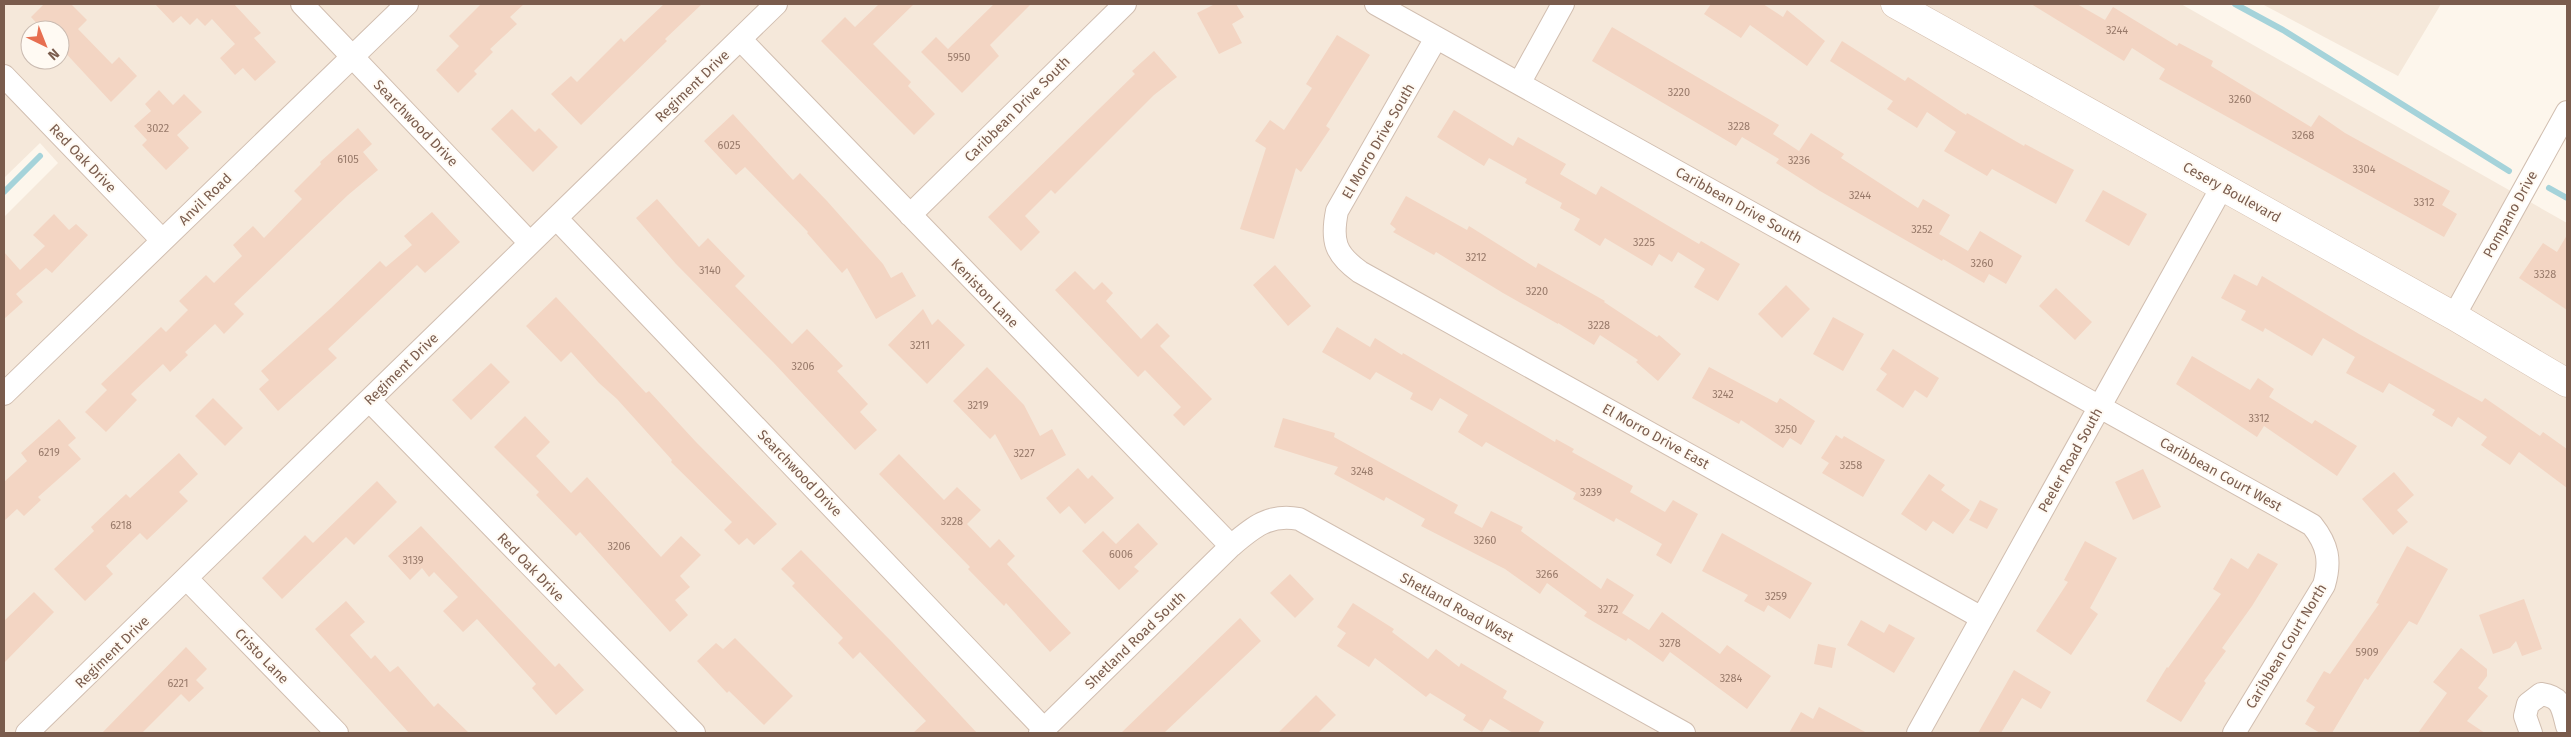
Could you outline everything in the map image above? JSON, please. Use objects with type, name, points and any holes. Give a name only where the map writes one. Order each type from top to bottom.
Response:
[{"type":"main road","name":"Cesery Boulevard","points":[[1895,4],[2454,316],[2567,383]]},
{"type":"street","name":"Searchwood Drive","points":[[302,4],[530,243]]},
{"type":"street","name":"Anvil Road","points":[[4,394],[407,4]]},
{"type":"street","name":"Regiment Drive","points":[[27,733],[776,4]]},
{"type":"street","name":"Caribbean Drive South","points":[[910,215],[1125,4]]},
{"type":"street","name":"Caribbean Drive South","points":[[1376,4],[1520,82],[2100,407]]},
{"type":"street","points":[[1520,82],[1564,4]]},
{"type":"street","name":"El Morro Drive South","points":[[1336,247],[1333,230],[1337,211],[1436,38]]},
{"type":"street","name":"Keniston Lane","points":[[740,39],[1230,546]]},
{"type":"street","name":"Red Oak Drive","points":[[4,76],[162,240]]},
{"type":"street","name":"Pompano Drive","points":[[2454,316],[2567,112]]},
{"type":"street","name":"Peeler Road South","points":[[1918,733],[2222,187]]},
{"type":"street","name":"Searchwood Drive","points":[[556,218],[1042,731]]},
{"type":"street","name":"El Morro Drive East","points":[[1336,247],[1345,261],[1360,272],[1982,618]]},
{"type":"street","name":"Red Oak Drive","points":[[369,400],[694,733]]},
{"type":"street","name":"Caribbean Court West","points":[[2100,407],[2312,525],[2324,540],[2328,555]]},
{"type":"street","name":"Shetland Road West","points":[[1230,546],[1257,524],[1275,517],[1299,519],[1684,733]]},
{"type":"street","name":"Shetland Road South","points":[[1042,731],[1230,546]]},
{"type":"street","name":"Caribbean Court North","points":[[2234,733],[2324,585],[2328,569],[2328,555]]},
{"type":"street","name":"Cristo Lane","points":[[187,579],[336,733]]},
{"type":"street","points":[[2531,733],[2525,716],[2528,704],[2541,694],[2553,695],[2562,705],[2567,726]]},
{"type":"shaded area","points":[[4,4],[2181,4],[2567,223],[2567,733],[4,733],[4,217],[58,163],[40,143],[4,178]]},
{"type":"shaded area","points":[[2262,4],[2441,4],[2398,76]]},
{"type":"building","points":[[44,4],[71,4],[87,20],[78,29],[112,64],[119,57],[137,76],[111,102],[70,58],[70,20],[34,20],[31,17]]},
{"type":"building","points":[[155,4],[234,4],[261,33],[254,38],[276,62],[255,81],[243,68],[235,75],[220,58],[235,44],[212,19],[205,26],[197,18],[190,25],[181,16],[173,23]]},
{"type":"building","points":[[481,4],[524,4],[510,17],[517,24],[490,49],[493,52],[474,71],[477,74],[458,93],[436,70],[459,46],[449,36]]},
{"type":"building","points":[[664,4],[702,4],[581,125],[551,94],[571,76],[577,82],[621,38],[624,42]]},
{"type":"building","points":[[879,4],[914,4],[873,44],[911,82],[908,86],[935,114],[914,135],[821,41],[845,17],[855,27]]},
{"type":"building","points":[[994,4],[1031,4],[990,45],[999,56],[962,93],[921,52],[936,37],[948,49]]},
{"type":"building","points":[[1215,4],[1236,4],[1244,17],[1232,24],[1242,43],[1219,54],[1197,13]]},
{"type":"building","points":[[1711,4],[1763,4],[1783,17],[1787,10],[1825,41],[1807,66],[1750,25],[1741,38],[1704,14]]},
{"type":"building","points":[[2031,4],[2077,4],[2105,20],[2113,7],[2177,46],[2179,43],[2213,61],[2211,66],[2311,127],[2319,115],[2345,133],[2450,191],[2442,205],[2457,214],[2444,237],[2159,79],[2165,69],[2132,48],[2124,61]]},
{"type":"building","points":[[1612,27],[1779,125],[1773,134],[1799,151],[1811,133],[1844,154],[1841,158],[1918,208],[1923,199],[1950,215],[1939,234],[1968,251],[1980,231],[2022,256],[2006,284],[1989,274],[1984,283],[1943,259],[1942,261],[1820,191],[1776,163],[1779,159],[1742,137],[1736,146],[1592,61]]},
{"type":"building","points":[[1337,35],[1370,55],[1326,126],[1330,129],[1301,172],[1296,168],[1274,239],[1240,229],[1266,148],[1255,141],[1270,120],[1284,130],[1312,88],[1306,84]]},
{"type":"building","points":[[1842,41],[1905,81],[1908,77],[1966,115],[1967,113],[2024,146],[2025,144],[2074,170],[2056,204],[1992,169],[1987,176],[1944,151],[1956,132],[1927,112],[1917,128],[1887,109],[1893,101],[1830,61]]},
{"type":"building","points":[[1154,51],[1177,77],[1154,95],[1055,194],[1051,190],[1025,216],[1040,232],[1021,251],[988,217],[1135,74],[1132,71]]},
{"type":"building","points":[[159,90],[173,105],[184,94],[202,112],[177,135],[189,148],[166,170],[142,145],[147,140],[134,126],[151,111],[145,104]]},
{"type":"building","points":[[512,109],[535,132],[539,128],[558,147],[533,172],[491,129]]},
{"type":"building","points":[[1454,110],[1513,146],[1518,137],[1566,164],[1560,174],[1596,195],[1601,186],[1699,244],[1701,241],[1740,264],[1718,301],[1694,287],[1705,269],[1678,252],[1672,262],[1659,254],[1652,266],[1605,238],[1600,246],[1574,230],[1580,219],[1560,208],[1562,203],[1525,183],[1527,179],[1489,158],[1484,166],[1437,137]]},
{"type":"building","points":[[733,114],[793,180],[800,173],[827,201],[883,264],[891,278],[902,272],[916,296],[876,319],[847,268],[842,273],[808,232],[745,167],[736,175],[704,141]]},
{"type":"building","points":[[358,128],[372,144],[363,152],[378,170],[348,195],[234,304],[244,314],[224,334],[215,324],[185,352],[188,355],[170,372],[163,364],[131,394],[137,400],[106,432],[85,412],[107,390],[101,384],[161,327],[166,332],[188,310],[179,301],[206,275],[214,283],[242,256],[233,245],[253,226],[264,238],[302,199],[294,191],[321,164],[320,162]]},
{"type":"building","points":[[2103,190],[2147,214],[2129,246],[2085,221]]},
{"type":"building","points":[[1406,196],[1467,230],[1469,226],[1536,268],[1538,263],[1605,301],[1657,337],[1659,335],[1681,354],[1658,381],[1636,362],[1638,360],[1600,335],[1594,345],[1436,252],[1434,255],[1393,232],[1396,229],[1390,224]]},
{"type":"building","points":[[657,199],[699,247],[708,238],[745,276],[735,286],[792,344],[807,329],[843,366],[837,371],[868,404],[860,412],[877,430],[855,450],[773,362],[676,264],[636,218]]},
{"type":"building","points":[[432,212],[460,242],[425,273],[417,265],[328,349],[337,358],[278,411],[259,389],[269,380],[261,371],[380,261],[386,267],[412,245],[404,236]]},
{"type":"building","points":[[54,214],[69,230],[76,224],[88,235],[52,273],[46,268],[16,294],[23,302],[4,319],[4,252],[20,270],[45,246],[33,235]]},
{"type":"building","points":[[2567,235],[2567,310],[2519,278],[2543,243],[2557,252]]},
{"type":"building","points":[[1275,265],[1311,306],[1288,326],[1253,285]]},
{"type":"building","points":[[1075,271],[1094,290],[1102,282],[1113,293],[1106,301],[1141,339],[1157,323],[1170,336],[1160,346],[1212,399],[1184,426],[1173,415],[1181,407],[1145,370],[1138,377],[1055,290]]},
{"type":"building","points":[[2234,274],[2257,286],[2262,276],[2359,334],[2482,402],[2485,398],[2540,436],[2543,432],[2567,449],[2567,488],[2519,452],[2510,465],[2481,445],[2487,437],[2458,417],[2452,427],[2432,415],[2435,410],[2389,383],[2383,393],[2346,373],[2355,357],[2323,338],[2312,356],[2265,328],[2263,332],[2241,320],[2246,311],[2221,298]]},
{"type":"building","points":[[1786,285],[1810,309],[1782,338],[1758,314]]},
{"type":"building","points":[[2056,288],[2092,322],[2075,340],[2039,306]]},
{"type":"building","points":[[556,297],[646,393],[649,391],[695,441],[777,524],[754,545],[747,538],[739,545],[724,530],[732,522],[671,462],[672,460],[617,399],[599,383],[571,352],[561,362],[526,326]]},
{"type":"building","points":[[923,309],[932,325],[938,319],[965,345],[927,384],[888,345]]},
{"type":"building","points":[[1833,317],[1864,334],[1843,371],[1813,354]]},
{"type":"building","points":[[1337,327],[1370,347],[1375,338],[1555,442],[1556,439],[1574,449],[1572,452],[1633,486],[1630,492],[1665,512],[1673,500],[1698,514],[1671,564],[1656,555],[1662,544],[1616,518],[1614,522],[1573,499],[1576,493],[1486,442],[1482,447],[1458,432],[1468,415],[1440,398],[1432,411],[1410,399],[1413,393],[1376,372],[1370,380],[1322,352]]},
{"type":"building","points":[[1893,349],[1939,378],[1927,398],[1915,390],[1903,408],[1876,390],[1887,374],[1880,369]]},
{"type":"building","points":[[2192,356],[2250,390],[2258,378],[2274,389],[2269,397],[2312,424],[2315,420],[2357,446],[2337,476],[2264,426],[2257,437],[2176,384]]},
{"type":"building","points":[[491,363],[510,382],[471,420],[452,400]]},
{"type":"building","points":[[987,367],[1024,405],[1040,436],[1052,429],[1066,455],[1021,480],[995,434],[990,439],[953,401]]},
{"type":"building","points":[[1709,367],[1777,403],[1780,398],[1815,421],[1801,445],[1790,438],[1783,448],[1741,420],[1739,424],[1692,398]]},
{"type":"building","points":[[213,398],[243,428],[225,446],[195,416]]},
{"type":"building","points":[[525,416],[550,442],[536,456],[571,493],[587,477],[661,557],[681,536],[701,555],[680,576],[690,587],[675,600],[688,615],[670,632],[580,532],[576,536],[536,495],[539,492],[494,447]]},
{"type":"building","points":[[1283,418],[1335,433],[1334,437],[1458,505],[1454,513],[1482,528],[1491,511],[1523,527],[1521,531],[1601,589],[1607,578],[1634,595],[1622,613],[1649,630],[1662,612],[1720,654],[1727,645],[1771,676],[1747,709],[1670,652],[1663,662],[1628,638],[1626,641],[1584,616],[1587,612],[1547,583],[1540,594],[1505,569],[1421,526],[1425,519],[1386,497],[1384,501],[1334,474],[1338,467],[1274,447]]},
{"type":"building","points":[[59,419],[76,438],[68,445],[81,459],[38,497],[41,500],[24,516],[17,509],[4,521],[4,482],[27,461],[21,453]]},
{"type":"building","points":[[1836,435],[1842,439],[1844,436],[1885,460],[1863,497],[1822,473],[1829,463],[1821,458]]},
{"type":"building","points":[[179,453],[198,474],[179,492],[188,501],[147,540],[140,533],[106,566],[113,574],[85,601],[54,569],[94,531],[91,527],[126,494],[130,498]]},
{"type":"building","points":[[899,454],[944,500],[957,487],[981,510],[967,524],[990,548],[999,539],[1015,556],[1007,564],[1071,633],[1050,652],[1006,603],[1004,606],[968,569],[970,567],[879,474]]},
{"type":"building","points":[[1078,468],[1088,479],[1092,475],[1114,498],[1085,524],[1069,506],[1060,514],[1046,498]]},
{"type":"building","points":[[2143,469],[2161,507],[2133,520],[2115,482]]},
{"type":"building","points":[[2394,472],[2414,495],[2397,510],[2408,522],[2393,535],[2362,499]]},
{"type":"building","points":[[1929,474],[1945,485],[1941,490],[1970,510],[1953,534],[1933,521],[1926,531],[1901,514]]},
{"type":"building","points":[[377,481],[397,502],[354,545],[346,537],[282,599],[262,578],[305,535],[313,543]]},
{"type":"building","points":[[1980,500],[1998,509],[1987,529],[1969,520]]},
{"type":"building","points":[[1138,523],[1158,544],[1134,567],[1139,571],[1119,590],[1082,551],[1103,531],[1116,544]]},
{"type":"building","points":[[421,526],[555,667],[559,663],[584,690],[556,715],[532,688],[536,684],[477,619],[463,632],[443,611],[458,597],[434,572],[429,577],[422,568],[410,580],[388,556]]},
{"type":"building","points":[[1722,533],[1812,583],[1790,619],[1768,605],[1764,612],[1744,601],[1748,595],[1702,571]]},
{"type":"building","points":[[2085,541],[2117,558],[2090,608],[2098,614],[2071,655],[2036,631],[2068,582],[2064,580]]},
{"type":"building","points":[[2407,546],[2448,569],[2417,625],[2409,621],[2368,680],[2365,678],[2332,733],[2320,733],[2305,724],[2315,707],[2306,701],[2324,671],[2330,674],[2379,604],[2376,603]]},
{"type":"building","points":[[801,550],[892,642],[977,733],[913,733],[926,721],[860,652],[853,659],[838,643],[843,638],[792,586],[795,583],[781,569]]},
{"type":"building","points":[[2258,553],[2278,564],[2252,606],[2222,648],[2226,651],[2204,681],[2206,683],[2181,722],[2146,701],[2167,667],[2221,594],[2213,589],[2231,558],[2248,569]]},
{"type":"building","points":[[1290,574],[1314,599],[1295,618],[1270,593]]},
{"type":"building","points":[[34,592],[54,612],[4,663],[4,621]]},
{"type":"building","points":[[2524,599],[2542,649],[2522,656],[2516,641],[2510,648],[2493,654],[2479,615]]},
{"type":"building","points":[[346,601],[365,622],[350,635],[371,659],[375,655],[390,672],[398,666],[434,707],[438,703],[469,733],[409,733],[315,629]]},
{"type":"building","points":[[1353,603],[1394,629],[1392,632],[1428,659],[1436,649],[1459,667],[1461,663],[1507,691],[1503,698],[1544,722],[1538,733],[1513,733],[1490,719],[1482,732],[1463,720],[1466,715],[1430,693],[1426,697],[1375,658],[1369,667],[1337,646],[1346,633],[1337,627]]},
{"type":"building","points":[[1240,618],[1261,641],[1164,733],[1121,733]]},
{"type":"building","points":[[1861,620],[1884,633],[1889,624],[1915,638],[1894,673],[1847,645]]},
{"type":"building","points":[[735,638],[793,696],[764,725],[729,691],[727,693],[697,661],[716,643],[723,649]]},
{"type":"building","points":[[1818,644],[1836,648],[1832,668],[1814,664]]},
{"type":"building","points":[[186,647],[207,669],[196,680],[204,688],[189,702],[181,694],[142,733],[102,733]]},
{"type":"building","points":[[2461,648],[2487,669],[2487,676],[2478,688],[2488,696],[2467,721],[2485,733],[2418,733],[2447,693],[2433,682]]},
{"type":"building","points":[[2014,670],[2051,692],[2041,709],[2022,698],[2001,733],[1978,733]]},
{"type":"building","points":[[1316,695],[1336,715],[1318,733],[1278,733]]},
{"type":"building","points":[[1819,707],[1867,733],[1789,733],[1801,712],[1813,719]]},
{"type":"waterway","points":[[2235,4],[2283,30],[2509,171]]},
{"type":"waterway","points":[[4,192],[40,156]]},
{"type":"waterway","points":[[2549,188],[2567,198]]}]
